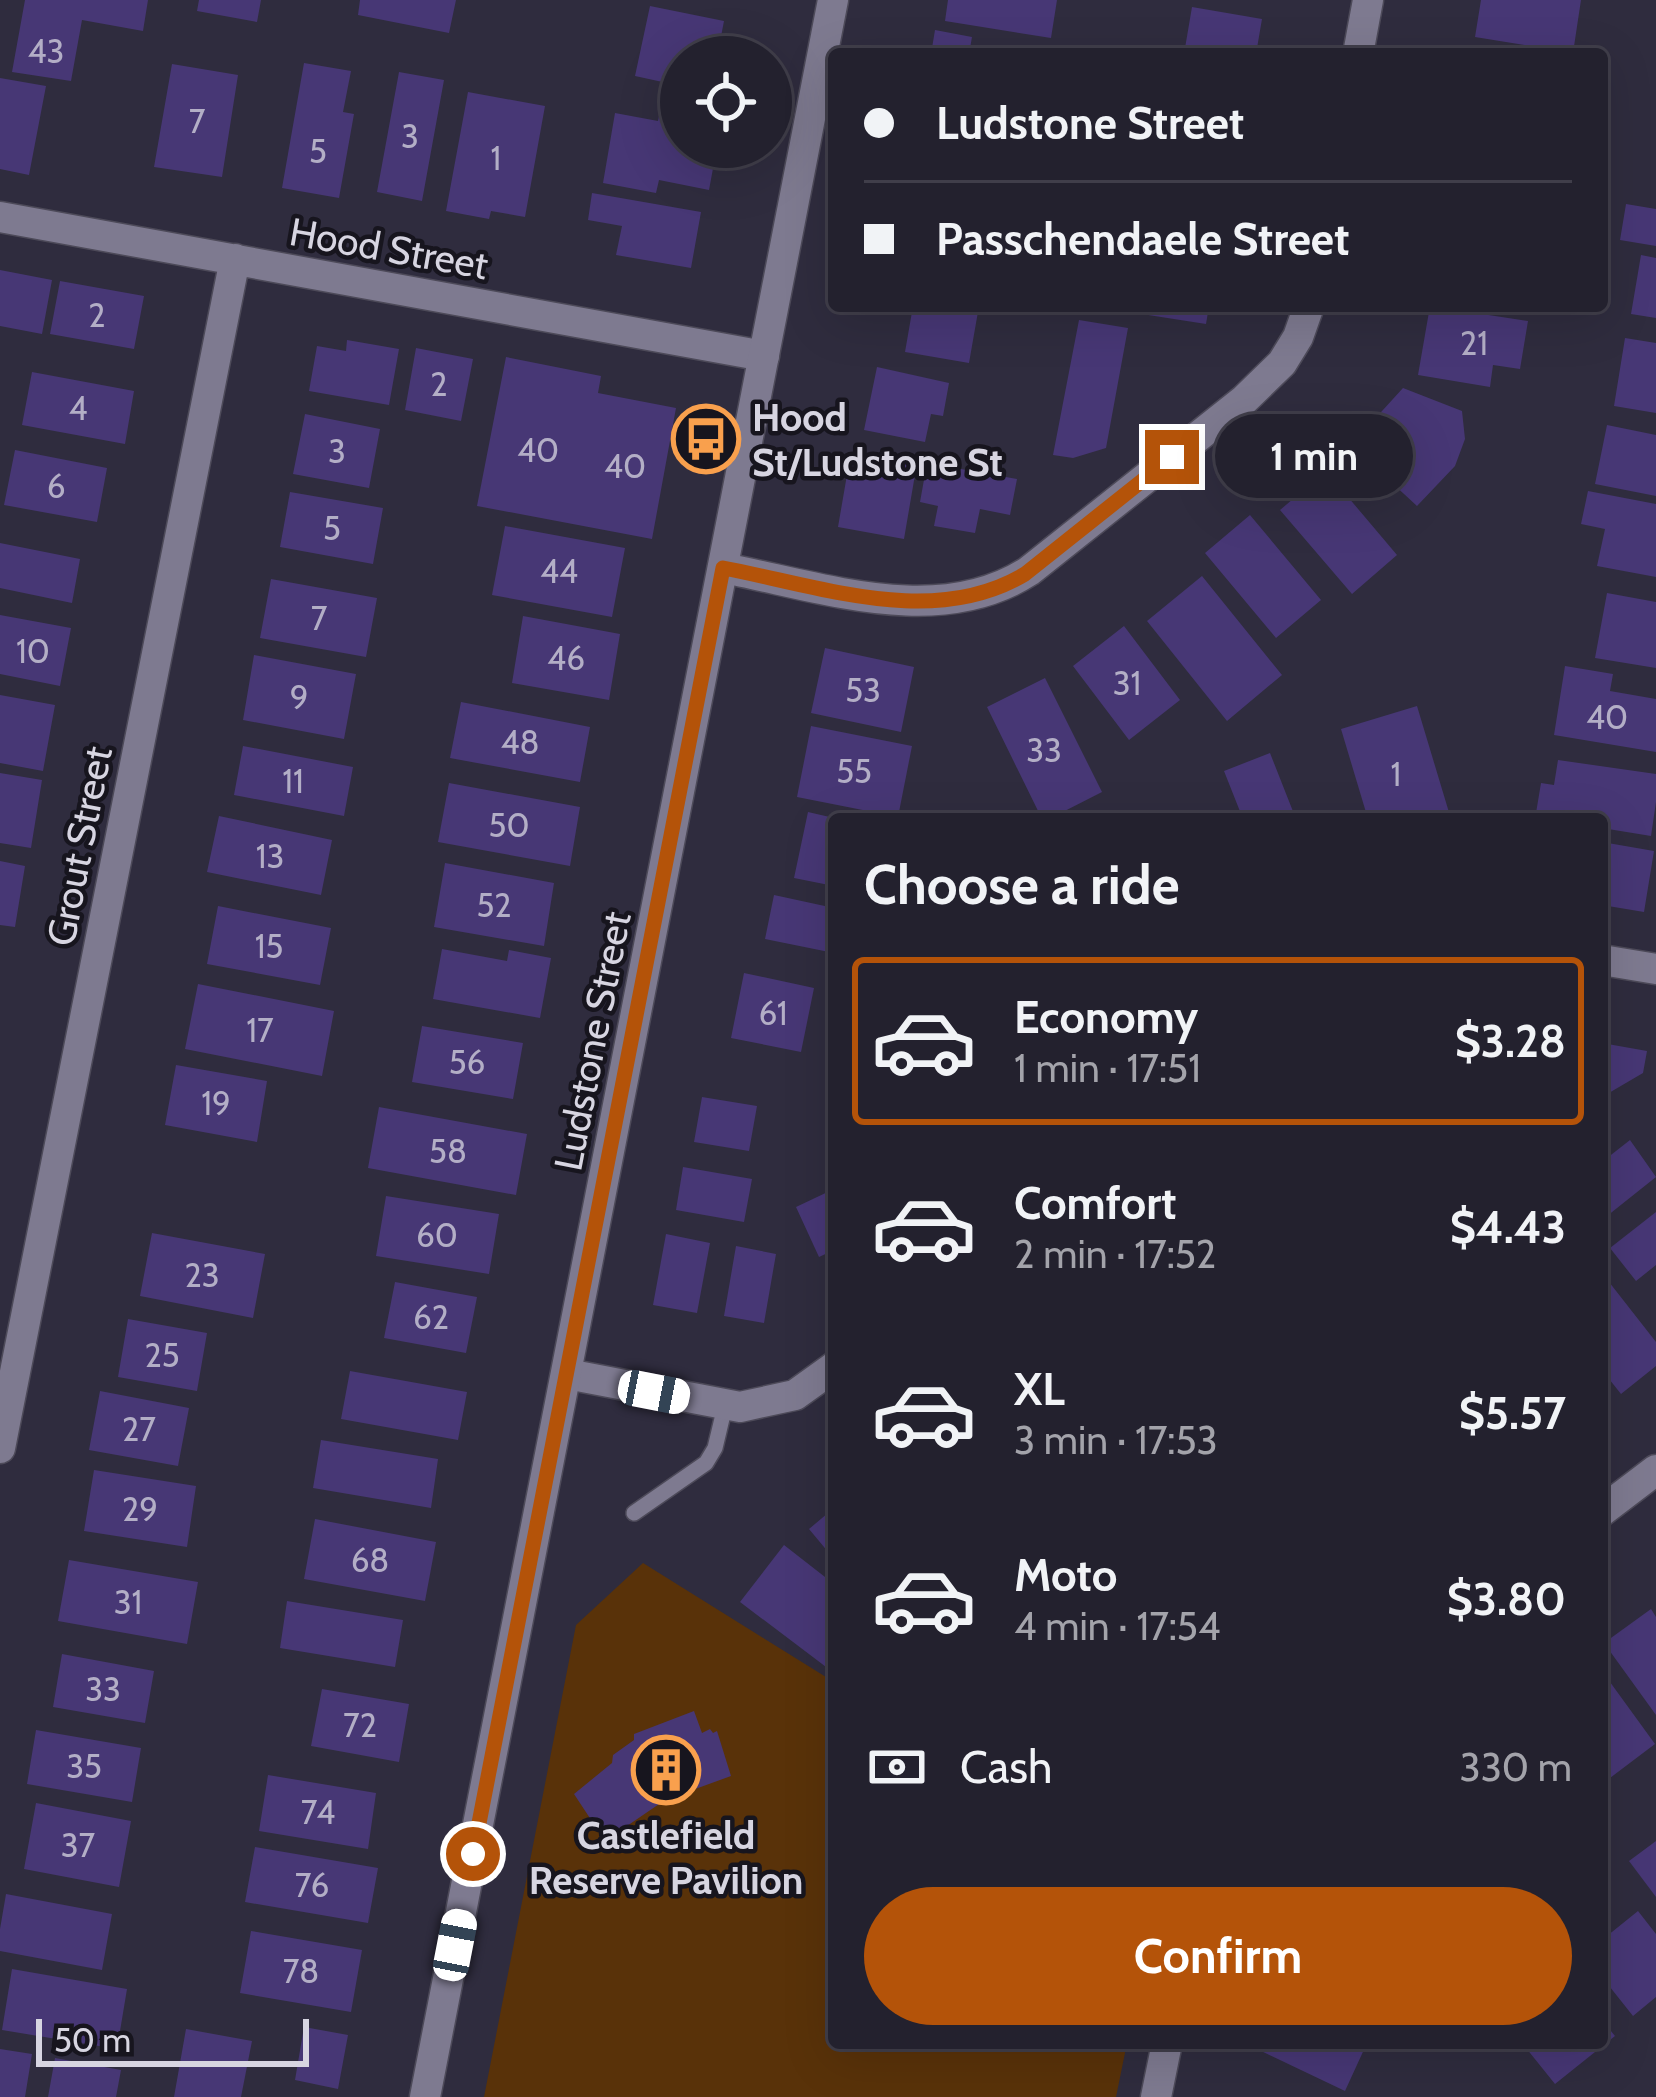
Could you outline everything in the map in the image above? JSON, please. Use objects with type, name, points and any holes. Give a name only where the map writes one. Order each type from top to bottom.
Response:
[{"type":"street","name":"Ludstone Street","points":[[425,2097],[833,0]]},
{"type":"street","points":[[1359,48],[1368,0]]},
{"type":"street","name":"Hood Street","points":[[0,217],[764,356]]},
{"type":"street","name":"Grout Street","points":[[0,1448],[235,259]]},
{"type":"street","points":[[723,568],[909,602],[1001,587],[1028,571],[1244,400],[1282,363],[1308,312]]},
{"type":"street","points":[[1608,961],[1656,969]]},
{"type":"street","points":[[567,1374],[725,1406],[748,1406],[795,1395],[828,1371]]},
{"type":"street","points":[[1608,1506],[1656,1470]]},
{"type":"street","points":[[1156,2097],[1166,2049]]},
{"type":"lane","points":[[634,1513],[706,1463],[716,1448],[725,1406]]},
{"type":"shaded area","points":[[643,1563],[828,1678],[828,2049],[1126,2049],[1116,2097],[484,2097],[576,1625]]},
{"type":"building","points":[[25,0],[148,0],[143,31],[82,20],[71,81],[12,72]]},
{"type":"building","points":[[199,0],[261,0],[257,22],[197,11]]},
{"type":"building","points":[[360,0],[456,0],[449,33],[358,15]]},
{"type":"building","points":[[948,0],[1057,0],[1051,38],[945,21]]},
{"type":"building","points":[[1481,0],[1581,0],[1574,48],[1475,37]]},
{"type":"building","points":[[650,6],[724,21],[721,36],[660,36],[660,81],[635,76]]},
{"type":"building","points":[[1192,7],[1262,19],[1257,48],[1185,48]]},
{"type":"building","points":[[935,30],[972,37],[970,48],[932,48]]},
{"type":"building","points":[[304,63],[351,71],[343,112],[354,114],[339,198],[282,188]]},
{"type":"building","points":[[172,64],[238,75],[222,177],[154,167]]},
{"type":"building","points":[[399,72],[444,80],[422,201],[377,192]]},
{"type":"building","points":[[0,78],[46,86],[29,175],[0,169]]},
{"type":"building","points":[[468,92],[545,106],[525,217],[491,211],[489,219],[446,211]]},
{"type":"building","points":[[660,111],[660,168],[713,168],[709,190],[659,180],[656,193],[603,183],[615,113],[658,121]]},
{"type":"building","points":[[592,193],[701,212],[691,268],[616,255],[622,226],[588,220]]},
{"type":"building","points":[[1626,204],[1656,209],[1656,246],[1620,240]]},
{"type":"building","points":[[1641,255],[1656,258],[1656,318],[1631,314]]},
{"type":"building","points":[[0,270],[52,280],[42,334],[0,326]]},
{"type":"building","points":[[60,281],[144,296],[134,349],[50,334]]},
{"type":"building","points":[[912,312],[978,312],[969,363],[905,352]]},
{"type":"building","points":[[1129,312],[1208,312],[1206,324]]},
{"type":"building","points":[[1429,312],[1469,312],[1528,321],[1520,369],[1493,365],[1490,387],[1418,375]]},
{"type":"building","points":[[1079,320],[1128,328],[1106,448],[1073,458],[1053,455]]},
{"type":"building","points":[[1625,338],[1656,343],[1656,413],[1614,406]]},
{"type":"building","points":[[347,340],[399,349],[389,405],[309,391],[317,346],[346,351]]},
{"type":"building","points":[[416,348],[473,359],[461,421],[405,410]]},
{"type":"building","points":[[506,357],[601,376],[598,393],[676,408],[652,539],[477,506]]},
{"type":"building","points":[[877,367],[949,383],[943,416],[931,414],[925,442],[864,430]]},
{"type":"building","points":[[32,372],[134,391],[125,444],[22,425]]},
{"type":"building","points":[[1403,388],[1462,411],[1465,439],[1455,466],[1417,506],[1351,445]]},
{"type":"building","points":[[305,414],[380,429],[369,488],[293,474]]},
{"type":"building","points":[[1607,425],[1656,435],[1656,496],[1595,484]]},
{"type":"building","points":[[15,450],[107,468],[97,522],[4,505]]},
{"type":"building","points":[[884,457],[917,463],[904,539],[838,527],[848,469],[881,475]]},
{"type":"building","points":[[927,463],[1017,479],[1010,515],[980,509],[975,533],[934,526],[938,506],[920,502]]},
{"type":"building","points":[[1326,471],[1397,555],[1352,594],[1280,510]]},
{"type":"building","points":[[1588,491],[1656,504],[1656,577],[1597,566],[1605,529],[1581,524]]},
{"type":"building","points":[[290,492],[383,508],[373,564],[280,547]]},
{"type":"building","points":[[1250,515],[1321,600],[1276,638],[1205,553]]},
{"type":"building","points":[[505,526],[625,548],[612,617],[492,595]]},
{"type":"building","points":[[0,543],[80,559],[72,603],[0,588]]},
{"type":"building","points":[[1202,576],[1282,675],[1227,721],[1147,621]]},
{"type":"building","points":[[271,579],[377,598],[366,657],[260,638]]},
{"type":"building","points":[[1607,593],[1656,602],[1656,668],[1595,658]]},
{"type":"building","points":[[0,615],[71,628],[60,686],[0,674]]},
{"type":"building","points":[[523,616],[620,634],[609,700],[512,683]]},
{"type":"building","points":[[1124,626],[1180,700],[1129,740],[1073,666]]},
{"type":"building","points":[[825,648],[914,667],[901,732],[811,713]]},
{"type":"building","points":[[254,655],[356,674],[344,739],[243,720]]},
{"type":"building","points":[[1565,666],[1613,674],[1610,691],[1656,699],[1656,752],[1554,735]]},
{"type":"building","points":[[1045,678],[1102,792],[1061,813],[1039,813],[987,707]]},
{"type":"building","points":[[0,695],[55,705],[43,771],[0,763]]},
{"type":"building","points":[[461,702],[590,727],[580,782],[450,758]]},
{"type":"building","points":[[1417,706],[1449,813],[1366,813],[1341,729]]},
{"type":"building","points":[[811,726],[912,746],[899,813],[797,797]]},
{"type":"building","points":[[243,746],[353,767],[344,816],[234,795]]},
{"type":"building","points":[[1270,753],[1294,813],[1241,813],[1224,771]]},
{"type":"building","points":[[1558,760],[1656,774],[1651,836],[1608,829],[1608,813],[1536,813],[1541,783],[1554,785]]},
{"type":"building","points":[[0,773],[42,780],[31,848],[0,843]]},
{"type":"building","points":[[449,783],[580,807],[570,866],[438,842]]},
{"type":"building","points":[[808,812],[828,817],[828,885],[794,878]]},
{"type":"building","points":[[219,816],[332,840],[321,895],[207,872]]},
{"type":"building","points":[[1608,843],[1654,851],[1644,912],[1608,906]]},
{"type":"building","points":[[0,861],[25,866],[15,927],[0,925]]},
{"type":"building","points":[[445,863],[554,883],[544,946],[434,927]]},
{"type":"building","points":[[774,895],[828,907],[828,952],[765,939]]},
{"type":"building","points":[[218,906],[331,928],[320,985],[207,964]]},
{"type":"building","points":[[442,949],[507,961],[509,950],[551,958],[540,1018],[433,999]]},
{"type":"building","points":[[744,973],[814,988],[801,1052],[731,1038]]},
{"type":"building","points":[[198,984],[334,1011],[322,1076],[185,1049]]},
{"type":"building","points":[[422,1026],[523,1043],[513,1099],[412,1082]]},
{"type":"building","points":[[1608,1044],[1647,1051],[1643,1073],[1608,1093]]},
{"type":"building","points":[[176,1065],[267,1081],[257,1142],[165,1125]]},
{"type":"building","points":[[702,1097],[757,1106],[749,1151],[694,1142]]},
{"type":"building","points":[[379,1107],[527,1134],[516,1195],[368,1168]]},
{"type":"building","points":[[1630,1140],[1656,1177],[1608,1215],[1608,1157]]},
{"type":"building","points":[[683,1167],[752,1179],[744,1222],[676,1210]]},
{"type":"building","points":[[828,1192],[828,1253],[819,1257],[796,1207]]},
{"type":"building","points":[[386,1196],[499,1214],[489,1274],[376,1256]]},
{"type":"building","points":[[1656,1212],[1656,1265],[1636,1281],[1610,1248]]},
{"type":"building","points":[[152,1233],[265,1254],[253,1318],[140,1296]]},
{"type":"building","points":[[666,1234],[710,1243],[697,1313],[653,1305]]},
{"type":"building","points":[[736,1246],[776,1254],[764,1323],[724,1316]]},
{"type":"building","points":[[1608,1281],[1656,1342],[1656,1366],[1621,1394],[1608,1378]]},
{"type":"building","points":[[395,1282],[477,1297],[466,1353],[384,1338]]},
{"type":"building","points":[[128,1319],[207,1333],[197,1391],[118,1377]]},
{"type":"building","points":[[350,1371],[467,1392],[458,1440],[341,1419]]},
{"type":"building","points":[[100,1391],[189,1408],[178,1466],[89,1450]]},
{"type":"building","points":[[321,1440],[438,1459],[431,1508],[313,1488]]},
{"type":"building","points":[[94,1470],[196,1486],[187,1547],[84,1531]]},
{"type":"building","points":[[828,1513],[828,1552],[809,1529]]},
{"type":"building","points":[[315,1519],[436,1542],[425,1601],[304,1579]]},
{"type":"building","points":[[784,1545],[828,1579],[828,1668],[740,1602]]},
{"type":"building","points":[[69,1560],[198,1582],[187,1644],[58,1621]]},
{"type":"building","points":[[287,1601],[403,1620],[395,1667],[280,1648]]},
{"type":"building","points":[[1651,1609],[1656,1617],[1656,1715],[1608,1649],[1608,1640]]},
{"type":"building","points":[[62,1654],[154,1671],[145,1723],[53,1707]]},
{"type":"building","points":[[1608,1679],[1655,1744],[1608,1779]]},
{"type":"building","points":[[322,1689],[409,1704],[399,1762],[311,1746]]},
{"type":"building","name":"Castlefield Reserve Pavilion","points":[[694,1711],[702,1733],[717,1731],[731,1776],[665,1800],[605,1841],[574,1794],[612,1763],[613,1755],[634,1740],[634,1734]]},
{"type":"building","points":[[36,1730],[141,1748],[132,1802],[27,1784]]},
{"type":"building","points":[[268,1775],[376,1793],[368,1849],[259,1831]]},
{"type":"building","points":[[36,1803],[131,1821],[119,1887],[24,1869]]},
{"type":"building","points":[[1656,1841],[1656,1897],[1629,1861]]},
{"type":"building","points":[[255,1847],[378,1868],[368,1923],[245,1902]]},
{"type":"building","points":[[6,1894],[112,1914],[102,1970],[0,1951]]},
{"type":"building","points":[[1638,1911],[1656,1934],[1656,1997],[1633,2016],[1608,1985],[1608,1935]]},
{"type":"building","points":[[251,1931],[362,1950],[351,2012],[240,1993]]},
{"type":"building","points":[[12,1969],[127,1989],[117,2049],[2,2030]]},
{"type":"building","points":[[304,2027],[348,2035],[338,2089],[295,2080]]},
{"type":"building","points":[[186,2029],[252,2041],[241,2097],[174,2097]]},
{"type":"building","points":[[0,2049],[32,2054],[25,2097],[0,2097]]},
{"type":"building","points":[[1259,2049],[1364,2049],[1345,2091]]},
{"type":"building","points":[[1527,2049],[1599,2049],[1555,2084]]},
{"type":"building","points":[[55,2058],[121,2070],[116,2097],[48,2097]]},
{"type":"place","name":"Hood St/Ludstone St","points":[[706,439]]},
{"type":"place","name":"Castlefield Reserve Pavilion","points":[[666,1770]]},
{"type":"route","points":[[473,1854],[723,568],[890,601],[926,602],[982,592],[1025,574],[1172,457]]}]
